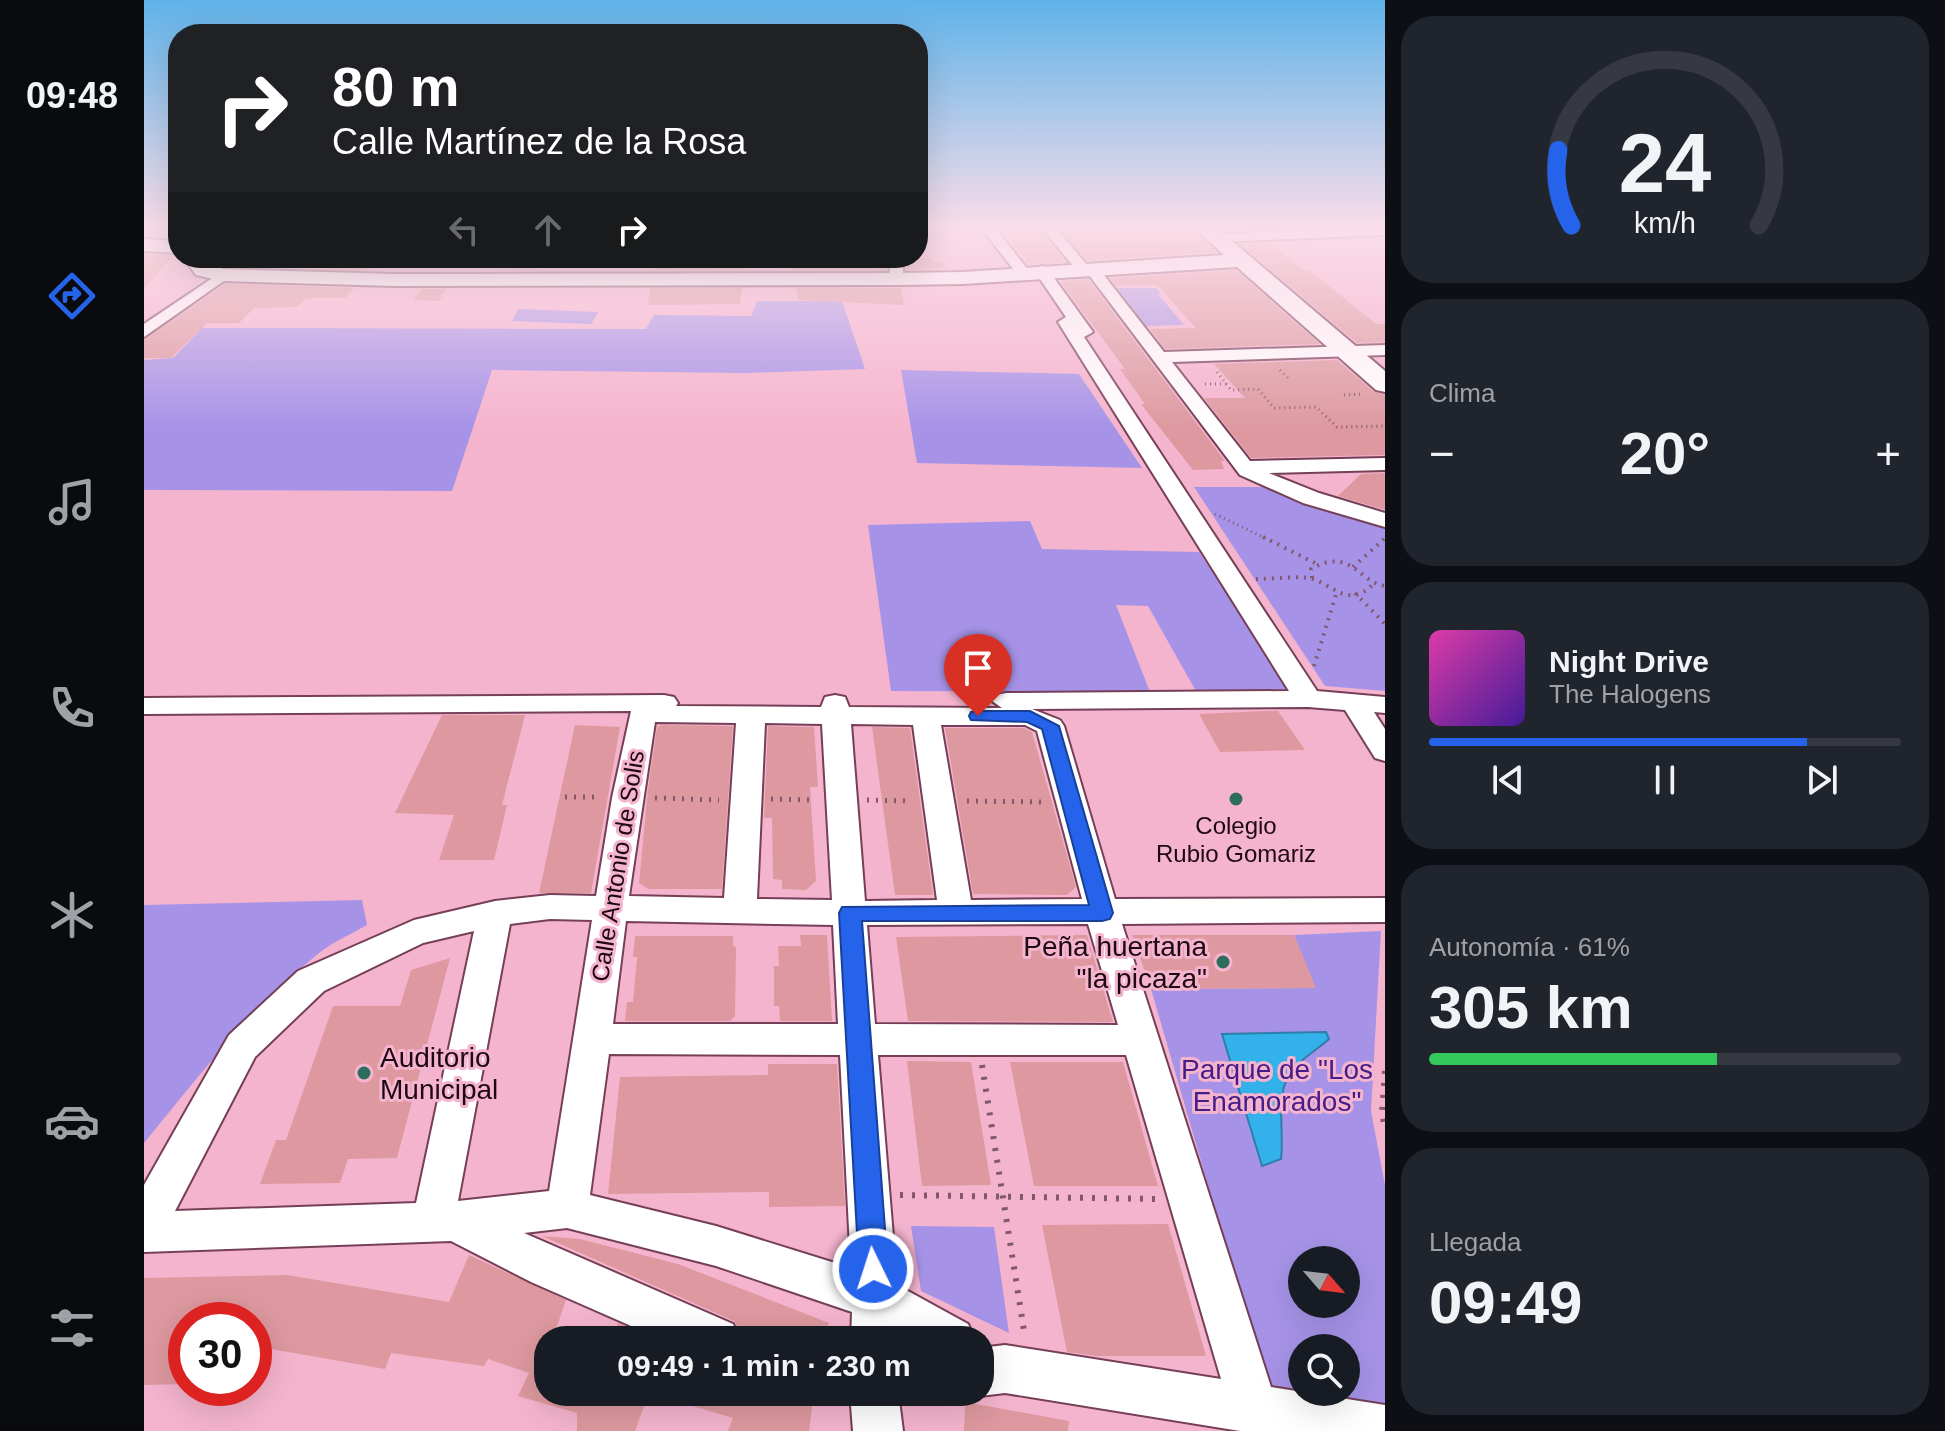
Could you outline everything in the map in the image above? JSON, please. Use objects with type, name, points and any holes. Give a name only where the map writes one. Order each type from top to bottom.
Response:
[{"type":"street","points":[[144,332],[194,296]]},
{"type":"street","points":[[1050,296],[1173,466]]},
{"type":"street","points":[[1109,296],[1244,467],[1311,498],[1385,520]]},
{"type":"street","points":[[1283,296],[1385,384]]},
{"type":"street","points":[[1066,322],[1308,699]]},
{"type":"street","points":[[1159,357],[1385,350]]},
{"type":"street","points":[[1244,467],[1385,464]]},
{"type":"street","points":[[144,706],[836,708],[1308,699],[1385,705]]},
{"type":"street","points":[[1354,702],[1385,752]]},
{"type":"street","points":[[836,708],[926,716],[1030,717],[1050,726],[1102,913],[1254,1410]]},
{"type":"street","points":[[836,708],[874,1319]]},
{"type":"street","name":"Calle Antonio de Solis","points":[[567,1209],[643,714],[836,708]]},
{"type":"street","points":[[740,911],[751,713]]},
{"type":"street","points":[[926,716],[956,912]]},
{"type":"street","points":[[900,1326],[874,1319],[716,1246],[567,1209],[444,1221],[144,1229],[242,1046],[311,981],[414,933],[495,913],[550,907],[850,913],[1385,910]]},
{"type":"street","points":[[444,1221],[495,913]]},
{"type":"street","points":[[592,1039],[1141,1040]]},
{"type":"street","points":[[444,1221],[684,1326]]},
{"type":"street","points":[[998,1359],[1254,1410],[1385,1430]]},
{"type":"street","points":[[875,1406],[878,1431]]},
{"type":"path","points":[[1231,390],[1258,389],[1274,408],[1316,407],[1337,427],[1385,426]]},
{"type":"path","points":[[1377,426],[1385,434]]},
{"type":"path","points":[[1210,511],[1317,564],[1334,563],[1353,567],[1364,572],[1373,584],[1385,586]]},
{"type":"path","points":[[1353,567],[1385,538]]},
{"type":"path","points":[[1312,578],[1311,569],[1317,564]]},
{"type":"path","points":[[1254,579],[1312,578],[1320,585],[1337,591],[1355,593],[1370,589],[1373,584]]},
{"type":"path","points":[[1313,668],[1337,591]]},
{"type":"path","points":[[1355,593],[1385,624]]},
{"type":"path","points":[[977,1039],[1002,1196],[998,1359]]},
{"type":"path","points":[[1385,1071],[1382,1113],[1385,1128]]},
{"type":"path","points":[[894,1195],[1190,1199]]},
{"type":"green space","points":[[1123,296],[1159,296],[1184,325],[1146,326]]},
{"type":"green space","points":[[757,301],[842,301],[865,369],[745,373],[492,370],[452,491],[144,490],[144,360],[173,358],[202,328],[646,329],[654,315],[751,316]]},
{"type":"green space","points":[[518,309],[598,312],[591,324],[512,321]]},
{"type":"green space","points":[[901,370],[1079,374],[1142,468],[917,463]]},
{"type":"green space","points":[[1194,487],[1265,487],[1385,527],[1385,691],[1325,686]]},
{"type":"green space","points":[[1030,521],[1042,549],[1199,552],[1291,690],[1197,693],[1148,606],[1116,605],[1150,692],[891,691],[868,525]]},
{"type":"green space","points":[[362,900],[367,925],[319,953],[271,996],[144,1143],[144,905]]},
{"type":"green space","name":"Parque de \"Los Enamorados\"","points":[[1381,931],[1371,1111],[1385,1185],[1385,1405],[1360,1402],[1360,1334],[1288,1334],[1288,1391],[1266,1385],[1151,989],[1315,988],[1294,935]]},
{"type":"green space","points":[[911,1226],[994,1227],[1009,1333],[921,1291]]},
{"type":"water","points":[[1326,1032],[1329,1039],[1298,1064],[1288,1077],[1282,1099],[1281,1159],[1262,1166],[1222,1034]]},
{"type":"building","points":[[208,296],[347,296],[306,298],[297,307],[254,308],[239,323],[207,323],[171,358],[144,358],[144,340]]},
{"type":"building","points":[[416,296],[442,296],[439,301],[413,300]]},
{"type":"building","points":[[649,296],[741,296],[740,304],[648,305]]},
{"type":"building","points":[[798,296],[902,296],[904,305],[798,300]]},
{"type":"building","points":[[1071,296],[1101,296],[1225,461],[1221,461],[1224,469],[1193,470],[1141,404],[1145,404],[1120,369],[1125,369]]},
{"type":"building","points":[[1167,296],[1265,296],[1320,344],[1165,349],[1150,329],[1196,328]]},
{"type":"building","points":[[1301,296],[1341,296],[1376,324],[1385,324],[1385,342],[1357,343]]},
{"type":"building","points":[[1337,360],[1374,392],[1385,395],[1385,455],[1251,458],[1204,398],[1245,398],[1214,364]]},
{"type":"building","points":[[1385,473],[1385,510],[1338,496],[1361,474]]},
{"type":"building","points":[[1278,711],[1305,750],[1220,752],[1199,714]]},
{"type":"building","points":[[442,715],[525,715],[502,805],[507,805],[494,860],[439,860],[454,815],[395,813]]},
{"type":"building","points":[[575,725],[620,727],[591,893],[539,893]]},
{"type":"building","points":[[733,726],[722,889],[648,889],[639,883],[657,727]]},
{"type":"building","points":[[768,726],[814,727],[818,787],[810,787],[816,881],[806,890],[782,889],[782,880],[773,879],[772,818],[764,818]]},
{"type":"building","points":[[872,727],[910,728],[933,895],[895,895]]},
{"type":"building","points":[[945,728],[1024,728],[1032,732],[1076,887],[1067,895],[973,894]]},
{"type":"building","points":[[800,935],[827,935],[832,1021],[780,1021],[779,1006],[774,1006],[774,966],[779,966],[778,946],[801,946]]},
{"type":"building","points":[[1087,935],[1113,1022],[908,1021],[896,937]]},
{"type":"building","name":"Peña huertana \"la picaza\"","points":[[1132,935],[1294,935],[1316,988],[1151,989]]},
{"type":"building","points":[[635,936],[733,936],[733,946],[736,947],[735,1016],[730,1021],[625,1021],[627,1002],[633,1002],[637,957],[633,957]]},
{"type":"building","name":"Auditorio Municipal","points":[[450,958],[397,1158],[348,1159],[340,1183],[260,1184],[276,1140],[286,1140],[333,1006],[400,1006],[411,970]]},
{"type":"building","points":[[907,1061],[971,1062],[991,1185],[922,1186]]},
{"type":"building","points":[[1010,1062],[1123,1062],[1158,1186],[1034,1186]]},
{"type":"building","points":[[768,1064],[837,1064],[845,1206],[769,1207],[769,1192],[608,1194],[620,1077],[768,1075]]},
{"type":"building","points":[[1168,1224],[1206,1356],[1097,1356],[1067,1352],[1042,1225]]},
{"type":"building","points":[[542,1236],[580,1239],[678,1264],[829,1323],[828,1326],[736,1326],[734,1321]]},
{"type":"building","points":[[469,1255],[566,1300],[557,1326],[534,1326],[534,1401],[518,1396],[529,1373],[488,1359],[484,1366],[391,1353],[385,1369],[272,1349],[272,1302],[168,1302],[168,1384],[144,1385],[144,1278],[287,1275],[449,1302]]},
{"type":"building","points":[[553,1406],[644,1406],[635,1431],[577,1431],[577,1413]]},
{"type":"building","points":[[692,1406],[812,1406],[809,1431],[728,1431],[733,1418]]},
{"type":"building","points":[[965,1406],[987,1406],[1069,1421],[1068,1431],[964,1431]]},
{"type":"place","name":"Colegio Rubio Gomariz","points":[[1236,799]]},
{"type":"place","name":"Peña huertana \"la picaza\"","points":[[1223,962]]},
{"type":"place","name":"Auditorio Municipal","points":[[364,1073]]},
{"type":"route","points":[[873,1269],[850,913],[1102,913],[1050,726],[1030,717],[978,716]]}]
